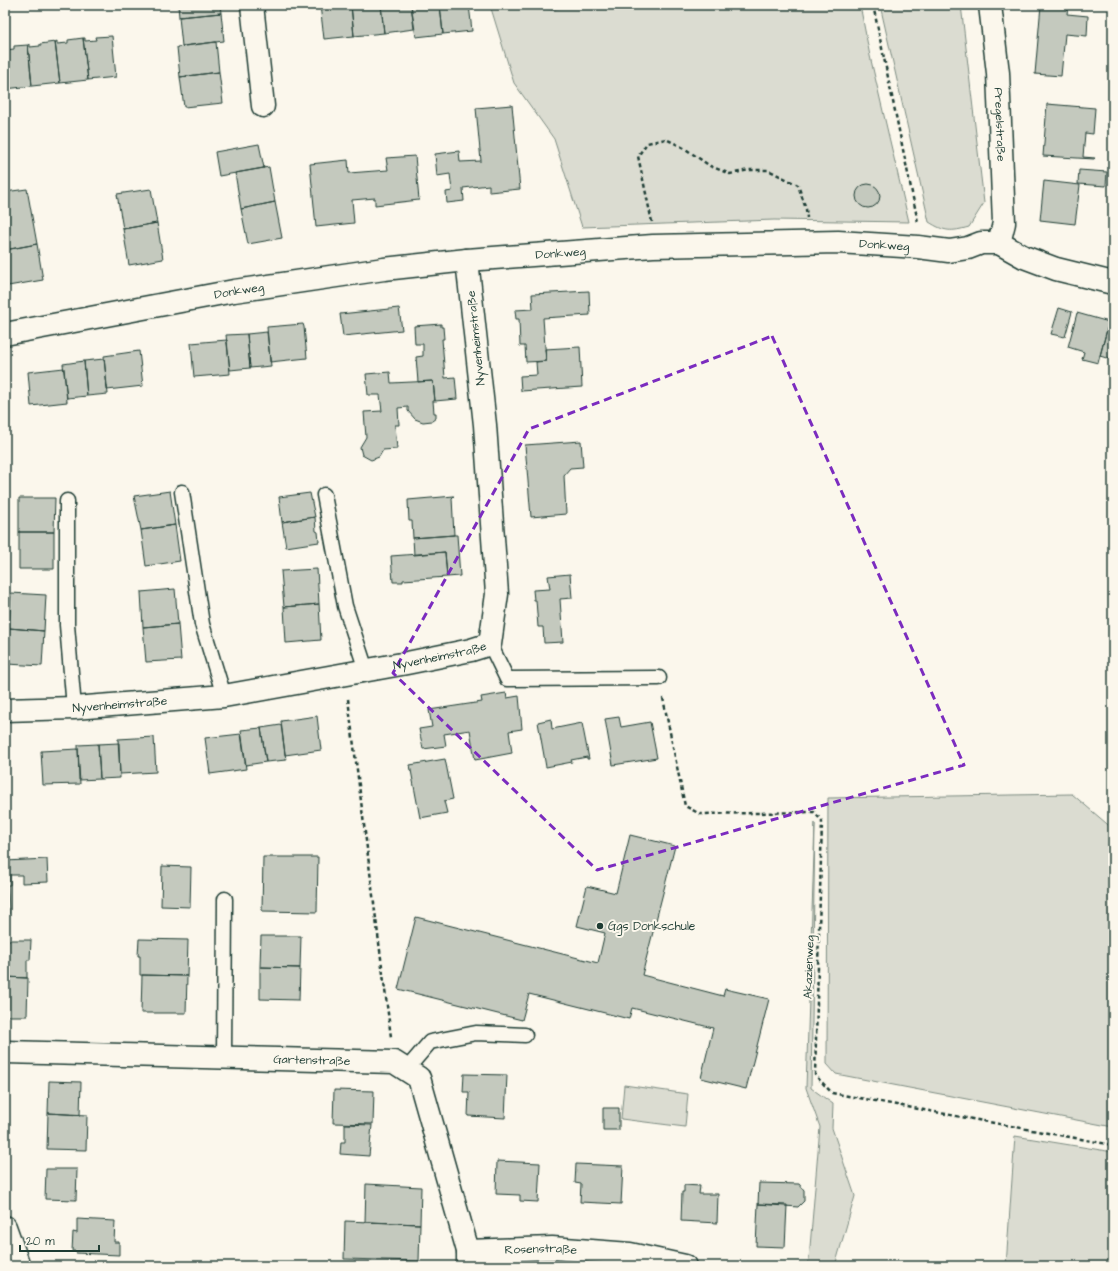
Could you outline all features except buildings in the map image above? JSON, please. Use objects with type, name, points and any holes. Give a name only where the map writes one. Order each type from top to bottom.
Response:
[{"type":"street","points":[[252,5],[263,106]]},
{"type":"street","name":"Pregelstraße","points":[[990,5],[998,73],[1004,223],[999,243]]},
{"type":"street","name":"Donkweg","points":[[5,334],[234,291],[384,268],[467,260],[653,246],[838,242],[918,247],[949,251],[968,248],[981,243],[999,243]]},
{"type":"street","points":[[999,243],[1024,257],[1056,269],[1113,283]]},
{"type":"street","name":"Nyvenheimstraße","points":[[5,710],[74,708],[224,696],[450,654],[490,644],[497,594],[485,425],[467,260]]},
{"type":"street","name":"Gartenstraße","points":[[5,1052],[224,1057],[400,1066]]},
{"type":"street","points":[[400,1066],[419,1078],[468,1259]]},
{"type":"street","points":[[5,1227],[19,1266]]},
{"type":"street","name":"Rosenstraße","points":[[468,1259],[552,1248],[630,1254],[684,1266]]},
{"type":"lane","points":[[182,492],[202,624],[224,696]]},
{"type":"lane","points":[[324,495],[345,606],[355,672]]},
{"type":"lane","points":[[67,501],[67,625],[74,708]]},
{"type":"lane","points":[[490,644],[507,679],[659,678]]},
{"type":"lane","points":[[224,1057],[225,899]]},
{"type":"lane","points":[[400,1066],[430,1042],[476,1033],[525,1035]]},
{"type":"path","points":[[873,5],[918,222],[918,247]]},
{"type":"path","points":[[653,246],[652,221],[638,156],[647,143],[666,139],[684,148],[710,166],[730,174],[749,170],[768,170],[798,185],[806,209],[808,242]]},
{"type":"path","points":[[355,672],[400,1066]]},
{"type":"path","name":"Akazienweg","points":[[659,678],[685,806],[700,814],[814,812],[822,821],[815,1075],[832,1093],[1113,1145]]},
{"type":"highlighted area","points":[[772,336],[964,765],[597,870],[393,673],[529,429]]},
{"type":"shaded area","points":[[490,5],[532,5],[552,10],[568,5],[860,5],[870,56],[909,222],[774,220],[582,227],[554,139],[514,83]]},
{"type":"shaded area","points":[[880,5],[961,5],[984,203],[969,227],[957,230],[948,230],[939,228],[929,222]]},
{"type":"shaded area","points":[[1072,794],[1113,829],[1113,1127],[836,1074],[827,1064],[828,798]]},
{"type":"shaded area","points":[[815,823],[811,1088],[833,1104],[832,1128],[855,1196],[835,1266],[806,1266],[809,1259],[820,1127],[806,1088]]},
{"type":"shaded area","points":[[624,1085],[688,1094],[685,1127],[621,1119]]},
{"type":"shaded area","points":[[1015,1136],[1113,1152],[1113,1266],[1006,1266]]},
{"type":"place","name":"Ggs Donkschule","points":[[600,926]]}]
